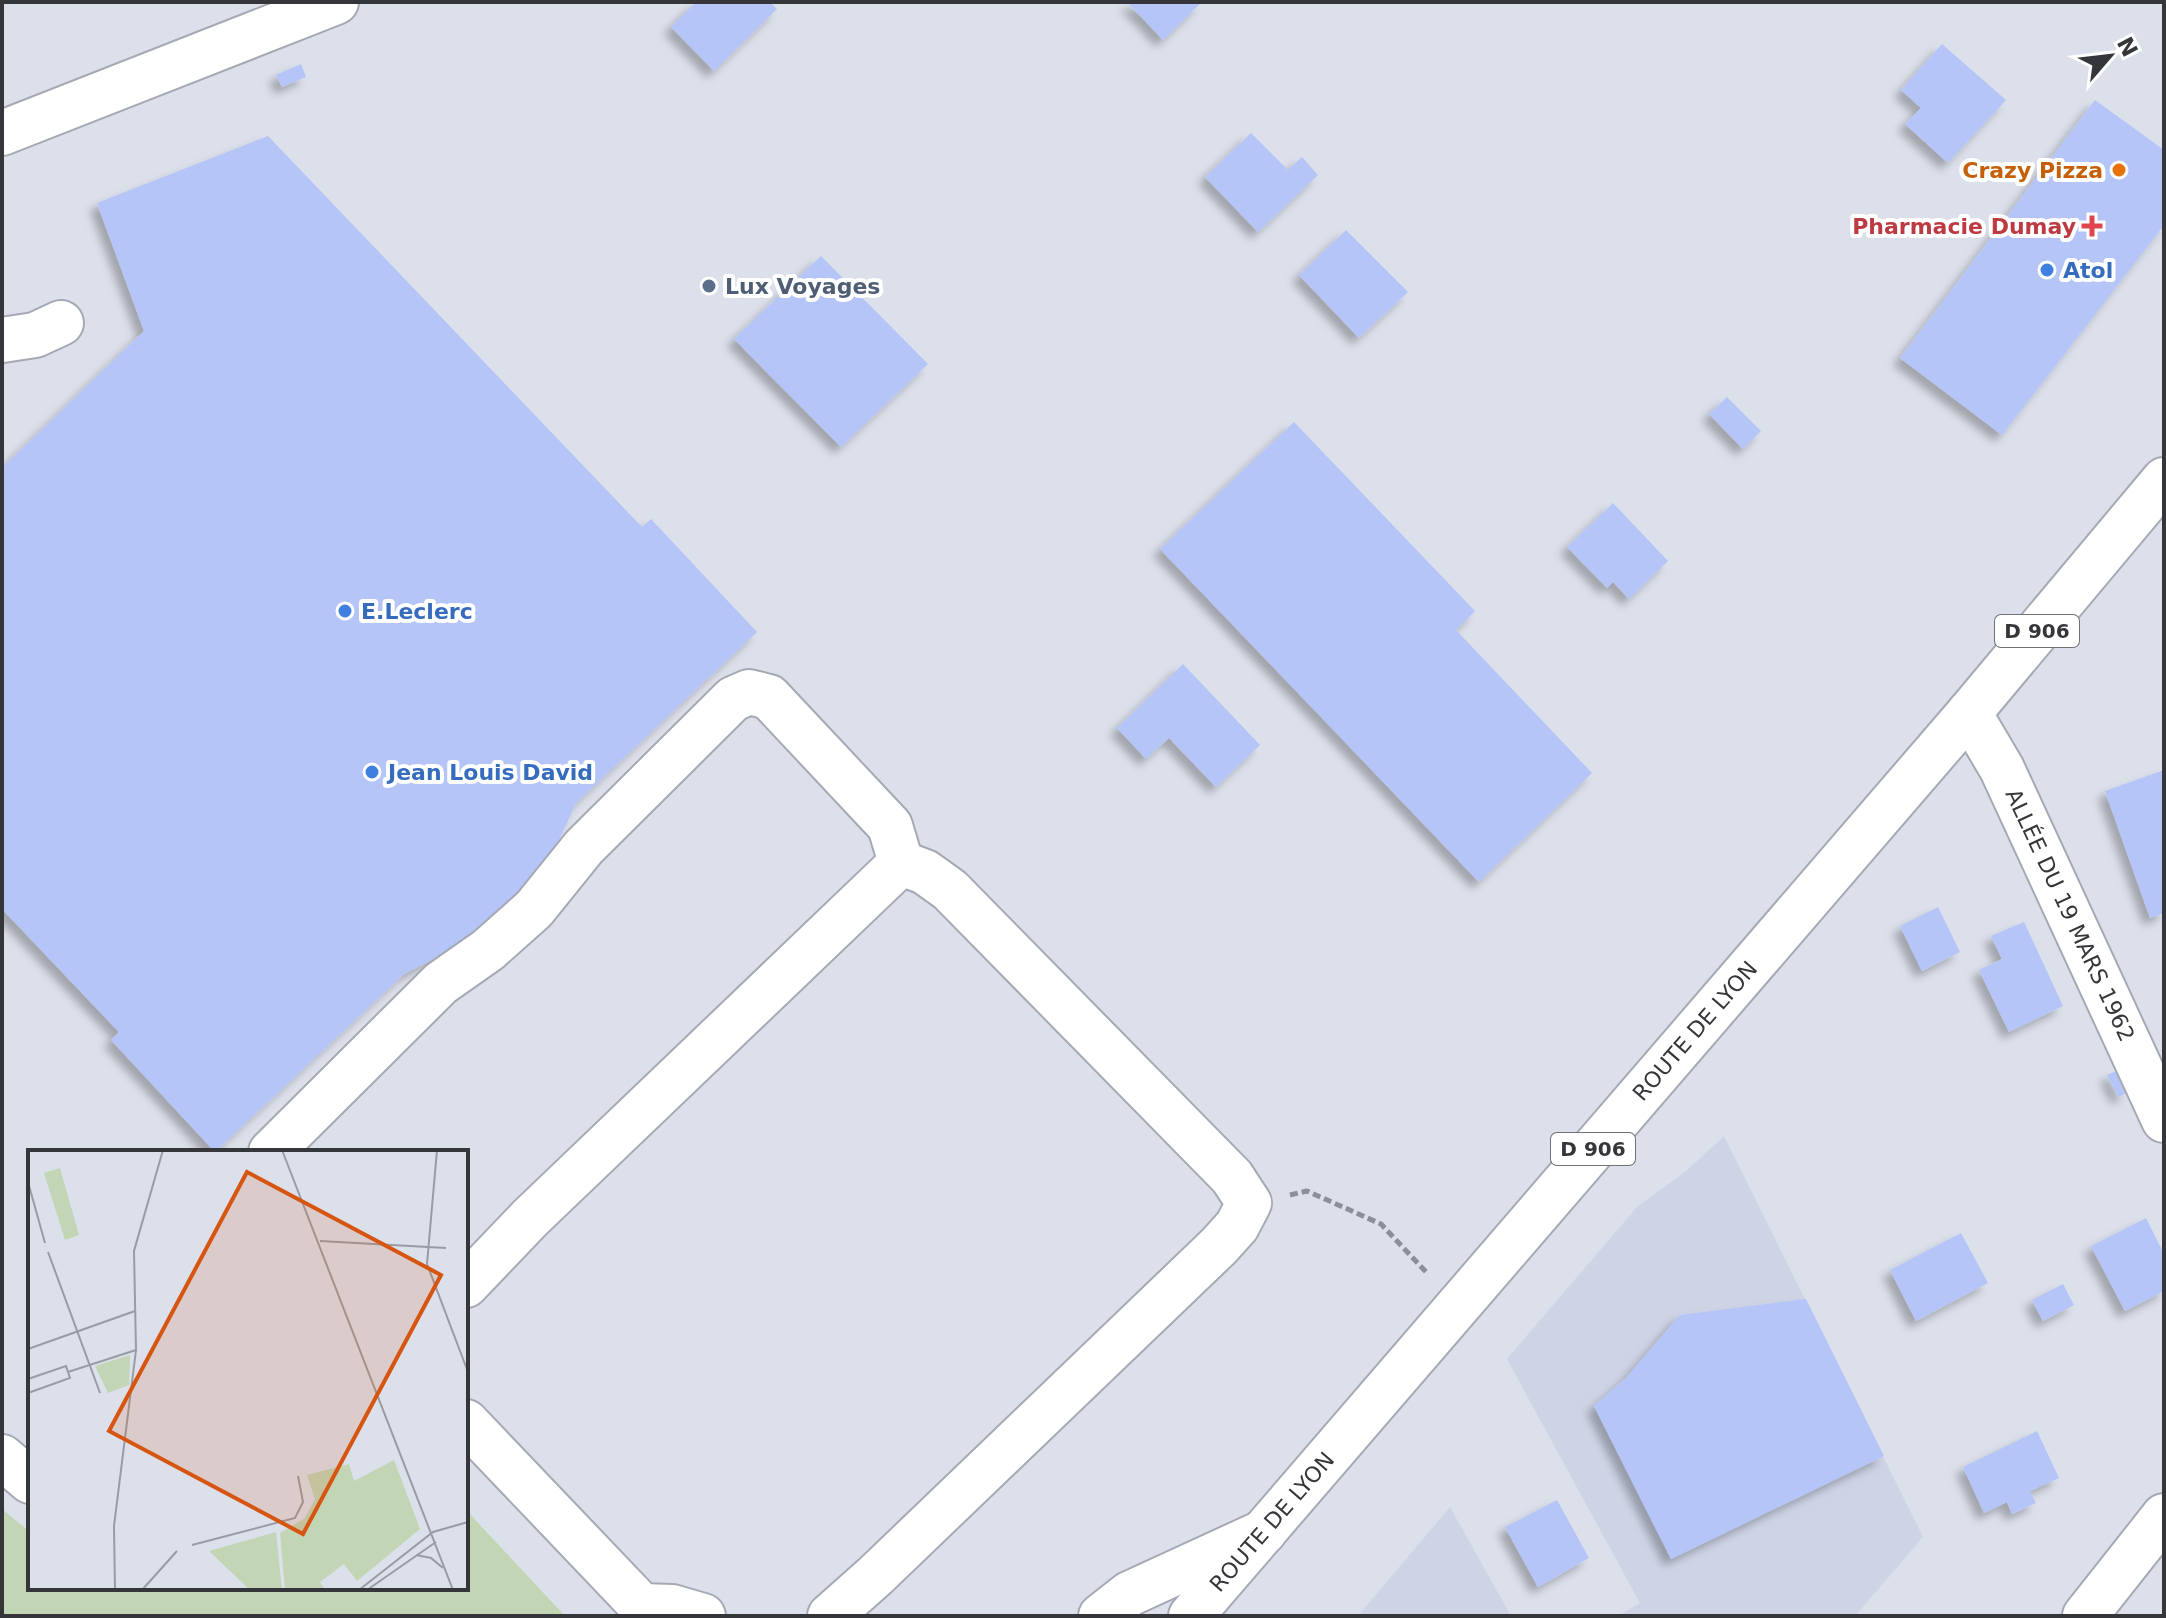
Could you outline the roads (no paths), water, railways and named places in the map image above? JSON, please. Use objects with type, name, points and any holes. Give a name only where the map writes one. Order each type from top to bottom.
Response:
[{"type":"main road","points":[[2,133],[336,2]]},
{"type":"main road","points":[[2,340],[35,335],[61,323]]},
{"type":"main road","name":"ROUTE DE LYON","points":[[1191,1616],[1969,713],[2164,480]]},
{"type":"main road","points":[[273,1150],[441,983],[509,934],[603,827],[733,699],[749,692],[769,697],[890,826],[901,863]]},
{"type":"main road","name":"ALLÉE DU 19 MARS 1962","points":[[1969,713],[2002,769],[2164,1120]]},
{"type":"main road","points":[[830,1616],[1219,1246],[1237,1226],[1249,1203],[1232,1177],[950,890],[925,872],[901,863]]},
{"type":"main road","points":[[468,1283],[530,1218],[901,863]]},
{"type":"main road","points":[[468,1424],[647,1611],[672,1607],[703,1616]]},
{"type":"main road","points":[[2,1457],[28,1479]]},
{"type":"main road","points":[[2085,1616],[2164,1516]]},
{"type":"main road","points":[[1101,1616],[1129,1594],[1264,1532]]},
{"type":"place","name":"Crazy Pizza","points":[[2119,170]]},
{"type":"place","name":"Pharmacie Dumay","points":[[2092,226]]},
{"type":"place","name":"Atol","points":[[2047,270]]},
{"type":"place","name":"Lux Voyages","points":[[709,286]]},
{"type":"place","name":"E.Leclerc","points":[[345,611]]},
{"type":"place","name":"Jean Louis David","points":[[372,772]]}]
